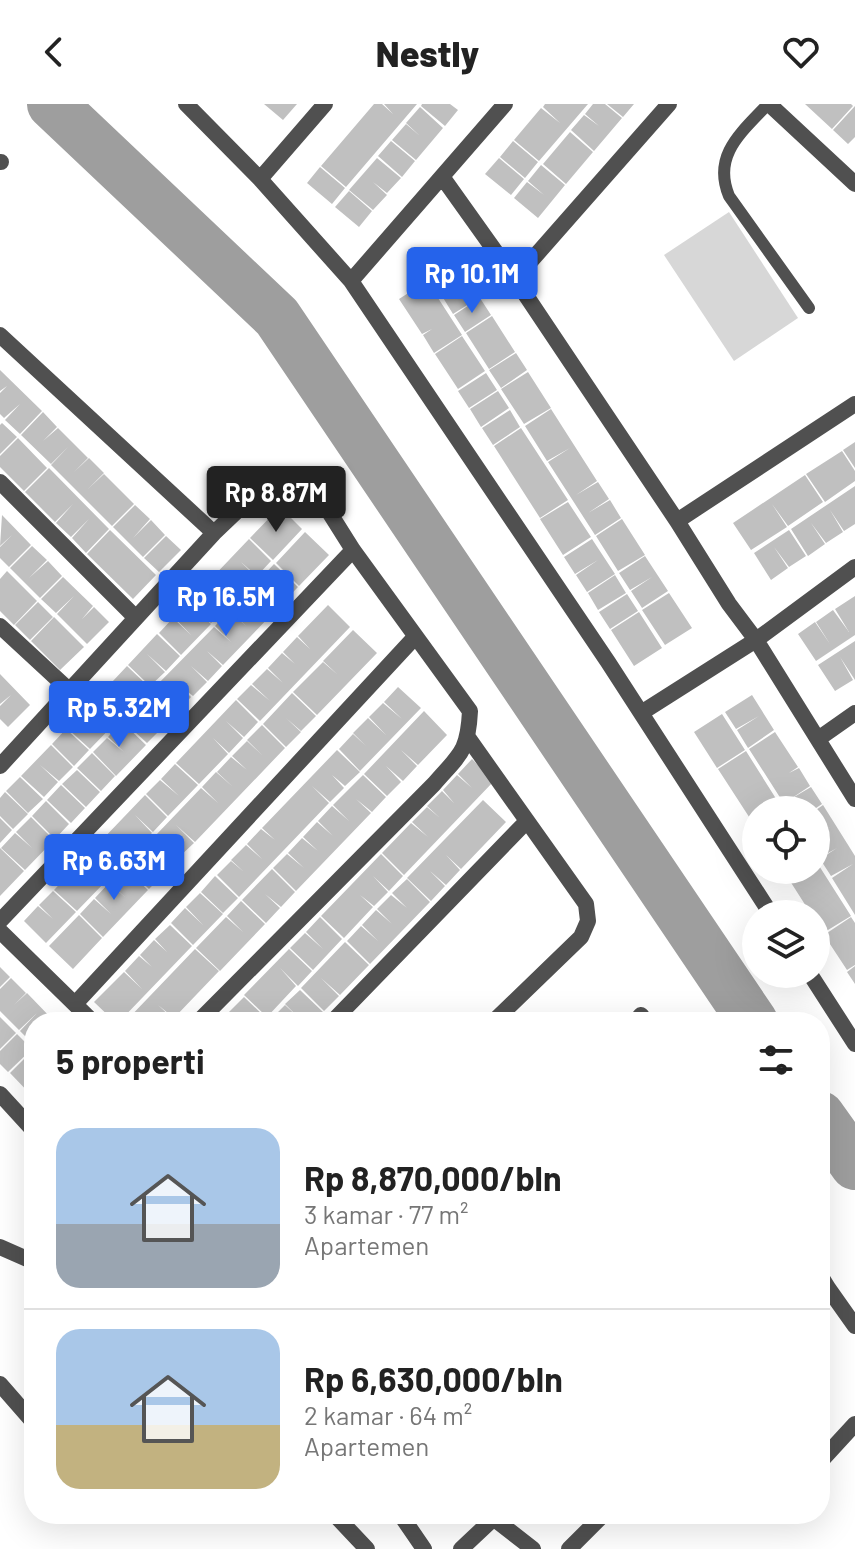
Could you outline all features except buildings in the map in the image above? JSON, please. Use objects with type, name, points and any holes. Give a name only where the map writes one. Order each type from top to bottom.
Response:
[{"type":"street","points":[[186,104],[260,179],[351,281],[641,713],[762,900]]},
{"type":"street","points":[[260,179],[325,104]]},
{"type":"street","points":[[351,281],[505,104]]},
{"type":"street","points":[[515,279],[669,104]]},
{"type":"street","points":[[769,104],[855,184]]},
{"type":"street","points":[[443,178],[515,279],[729,604],[756,640],[855,799]]},
{"type":"street","points":[[0,335],[214,533]]},
{"type":"street","points":[[677,521],[855,404]]},
{"type":"street","points":[[0,766],[214,533],[258,491],[270,482],[291,476],[319,496],[353,550],[470,711],[469,739],[434,784],[208,1012]]},
{"type":"street","points":[[0,482],[136,618]]},
{"type":"street","points":[[0,921],[353,550]]},
{"type":"street","points":[[641,713],[756,640],[855,567]]},
{"type":"street","points":[[0,626],[69,690]]},
{"type":"street","points":[[75,1004],[415,637]]},
{"type":"street","points":[[818,739],[855,713]]},
{"type":"street","points":[[469,739],[586,904],[588,921],[581,937],[503,1012]]},
{"type":"street","points":[[342,1012],[527,821]]},
{"type":"street","points":[[0,931],[83,1012]]},
{"type":"street","points":[[819,988],[855,1044]]},
{"type":"street","points":[[0,1094],[24,1120]]},
{"type":"street","points":[[0,1247],[24,1258]]},
{"type":"street","points":[[830,1295],[855,1326]]},
{"type":"street","points":[[0,1384],[24,1412]]},
{"type":"street","points":[[830,1451],[855,1424]]},
{"type":"street","points":[[343,1524],[367,1549]]},
{"type":"street","points":[[407,1524],[424,1549]]},
{"type":"street","points":[[461,1549],[484,1524]]},
{"type":"street","points":[[500,1524],[533,1549]]},
{"type":"street","points":[[569,1549],[594,1524]]},
{"type":"lane","points":[[769,104],[739,135],[724,160],[722,180],[729,196],[809,308]]},
{"type":"shaded area","points":[[729,212],[798,318],[734,361],[664,255]]},
{"type":"waterway","points":[[52,104],[277,317],[746,1012]]},
{"type":"waterway","points":[[830,1130],[855,1165]]}]
